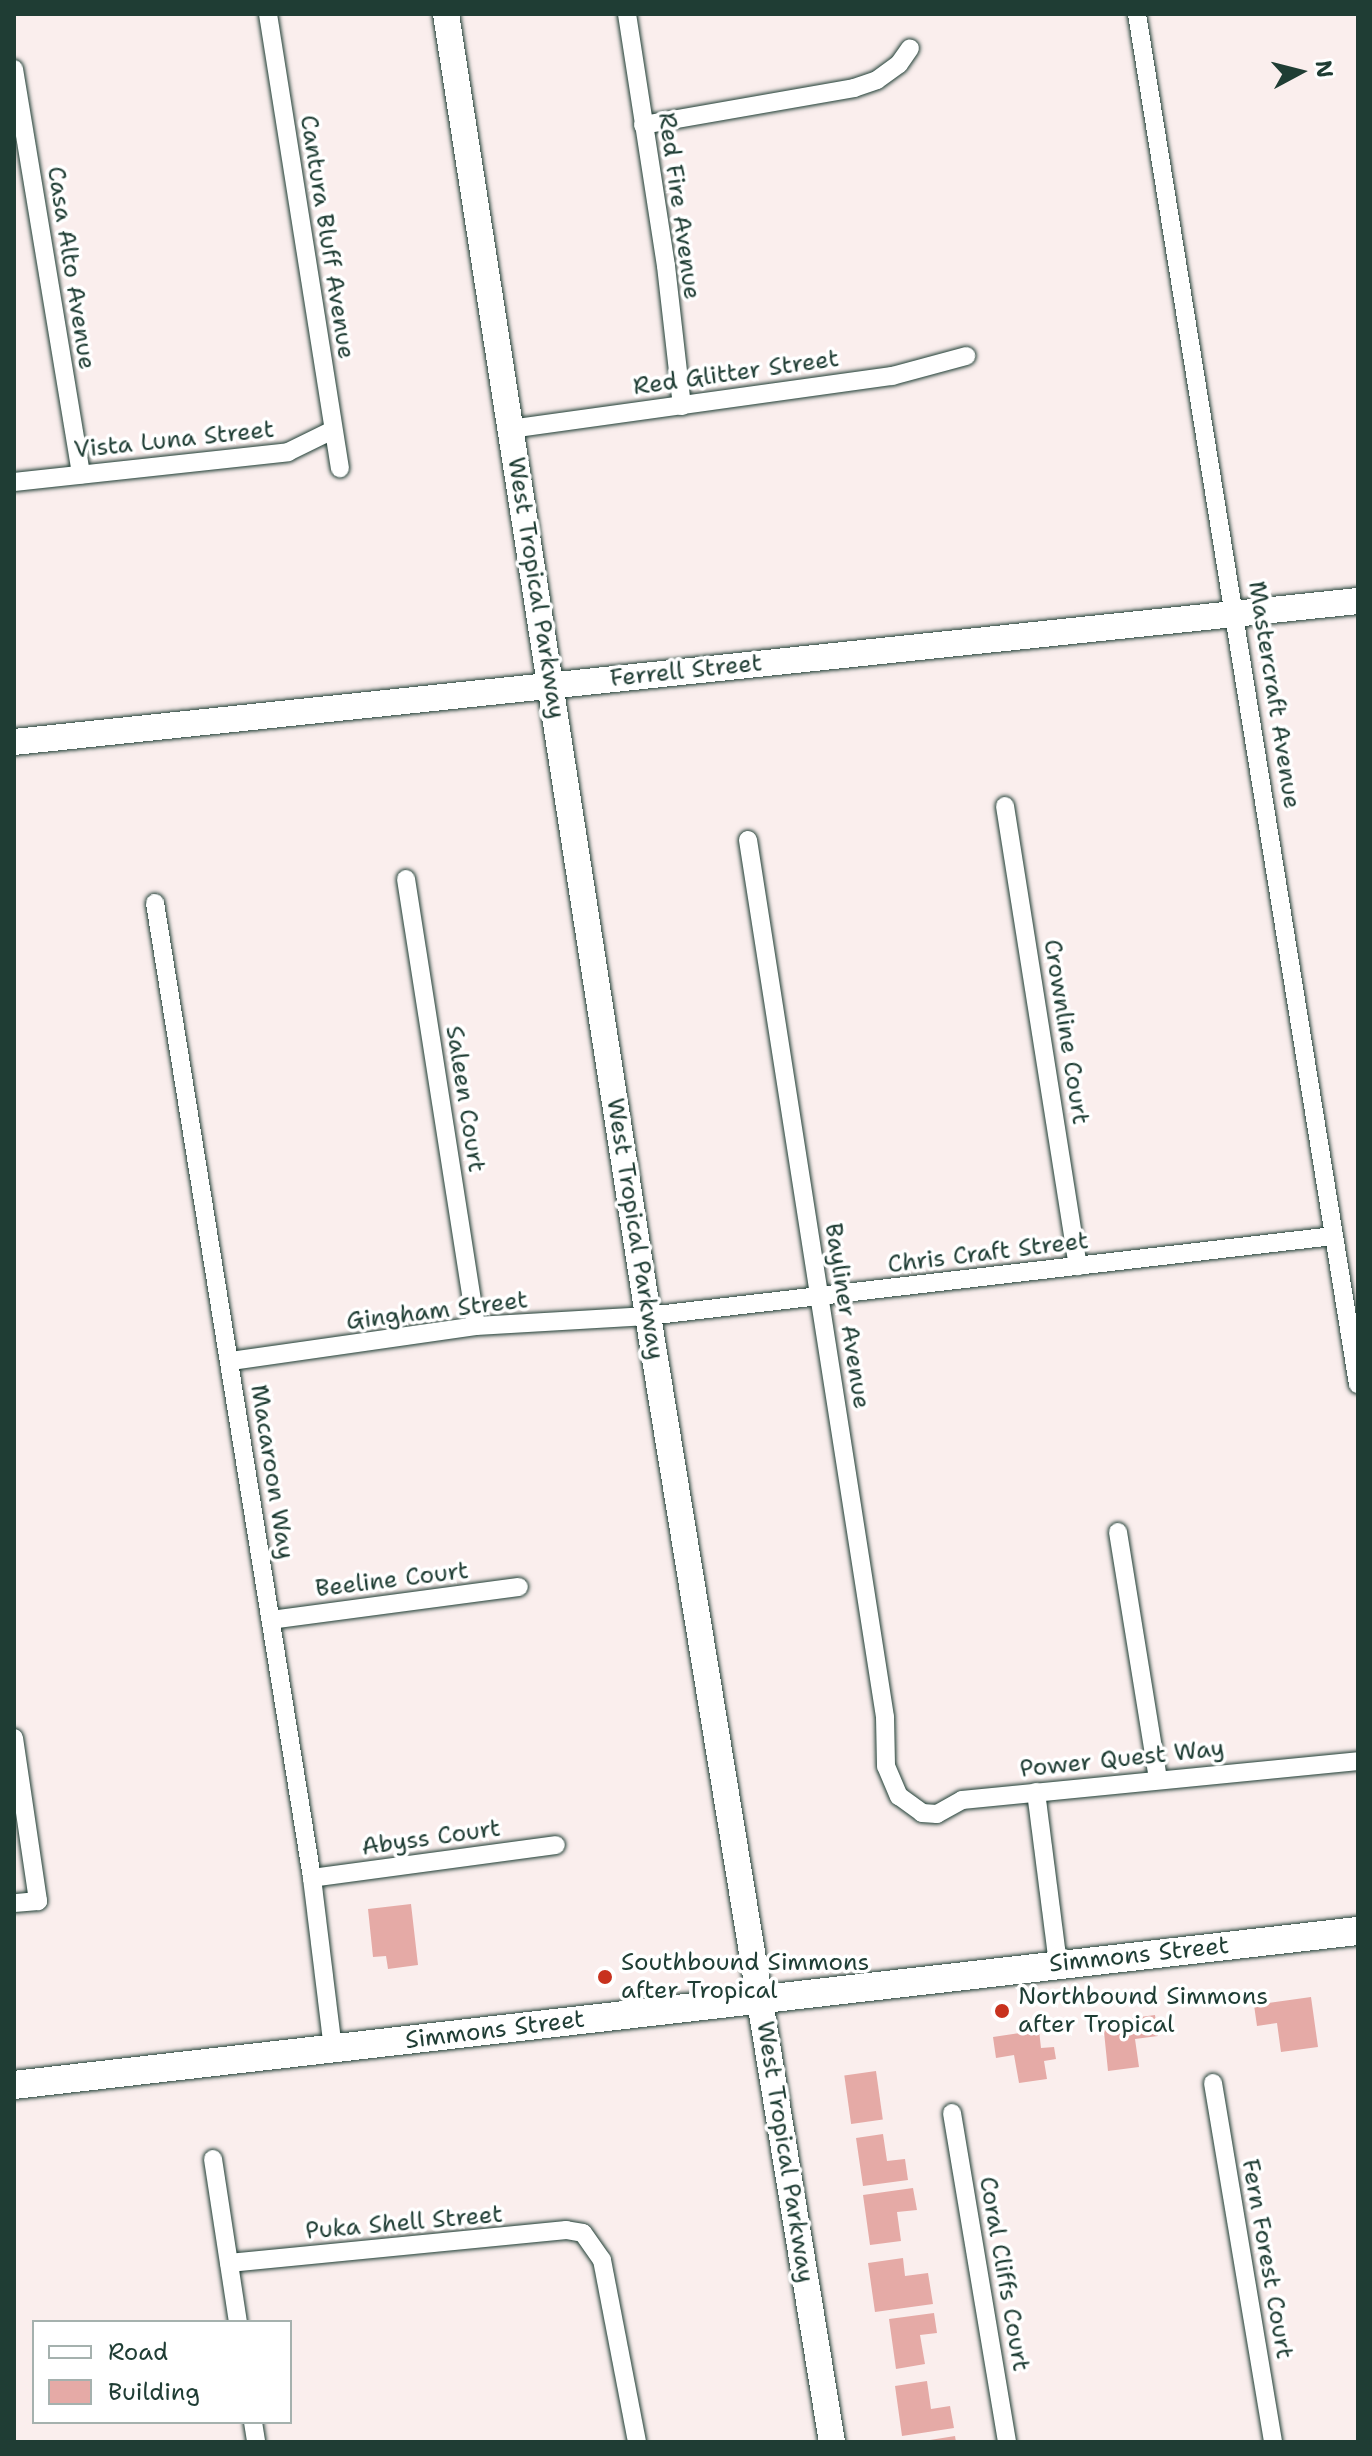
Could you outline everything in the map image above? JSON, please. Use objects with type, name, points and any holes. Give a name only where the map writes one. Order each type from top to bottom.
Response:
[{"type":"main road","name":"West Tropical Parkway","points":[[446,14],[648,1316],[832,2442]]},
{"type":"main road","name":"Ferrell Street","points":[[14,742],[1358,601]]},
{"type":"main road","name":"Simmons Street","points":[[14,2085],[1358,1931]]},
{"type":"street","name":"Cantura Bluff Avenue","points":[[268,14],[340,468]]},
{"type":"street","name":"Red Fire Avenue","points":[[627,14],[682,406]]},
{"type":"street","name":"Mastercraft Avenue","points":[[1137,14],[1237,614],[1358,1384]]},
{"type":"street","points":[[643,125],[854,88],[899,64],[910,48]]},
{"type":"street","name":"Casa Alto Avenue","points":[[14,69],[81,475]]},
{"type":"street","name":"Red Glitter Street","points":[[510,429],[892,376],[966,356]]},
{"type":"street","name":"Vista Luna Street","points":[[14,482],[288,452],[333,430]]},
{"type":"street","name":"Crownline Court","points":[[1005,806],[1078,1266]]},
{"type":"street","name":"Bayliner Avenue","points":[[748,840],[885,1717],[886,1766],[899,1796]]},
{"type":"street","name":"Saleen Court","points":[[406,879],[476,1326]]},
{"type":"street","name":"Macaroon Way","points":[[155,903],[312,1878],[333,2049]]},
{"type":"street","name":"Chris Craft Street","points":[[648,1316],[1333,1236]]},
{"type":"street","name":"Gingham Street","points":[[231,1361],[476,1326],[648,1316]]},
{"type":"street","points":[[1118,1532],[1158,1779]]},
{"type":"street","name":"Beeline Court","points":[[271,1620],[519,1587]]},
{"type":"street","points":[[14,1738],[38,1901],[14,1903]]},
{"type":"street","name":"Power Quest Way","points":[[899,1796],[922,1813],[937,1814],[962,1800],[1358,1761]]},
{"type":"street","points":[[1036,1792],[1058,1964]]},
{"type":"street","name":"Abyss Court","points":[[312,1878],[556,1845]]},
{"type":"street","name":"Fern Forest Court","points":[[1213,2083],[1273,2442]]},
{"type":"street","name":"Coral Cliffs Court","points":[[952,2113],[1007,2442]]},
{"type":"street","points":[[213,2159],[238,2320]]},
{"type":"street","name":"Puka Shell Street","points":[[229,2263],[566,2230],[583,2233],[602,2260],[637,2442]]},
{"type":"building","points":[[411,1904],[418,1965],[388,1969],[386,1956],[373,1957],[368,1909]]},
{"type":"building","points":[[1311,1997],[1318,2047],[1281,2052],[1277,2023],[1257,2026],[1254,2005]]},
{"type":"building","points":[[1155,2015],[1158,2036],[1135,2039],[1139,2067],[1108,2071],[1103,2022]]},
{"type":"building","points":[[1039,2030],[1041,2048],[1054,2047],[1056,2059],[1044,2061],[1047,2079],[1019,2083],[1014,2055],[996,2058],[993,2037]]},
{"type":"building","points":[[876,2071],[883,2120],[851,2124],[844,2075]]},
{"type":"building","points":[[883,2134],[887,2161],[905,2159],[908,2180],[863,2186],[856,2138]]},
{"type":"building","points":[[913,2188],[917,2210],[897,2212],[901,2241],[870,2245],[863,2195]]},
{"type":"building","points":[[903,2258],[905,2276],[928,2273],[933,2304],[875,2312],[868,2263]]},
{"type":"building","points":[[934,2313],[937,2333],[920,2335],[925,2364],[896,2369],[889,2319]]},
{"type":"building","points":[[927,2381],[931,2409],[950,2406],[954,2428],[902,2436],[895,2386]]},
{"type":"building","points":[[955,2436],[956,2442],[930,2440]]},
{"type":"place","name":"Southbound Simmons after Tropical","points":[[605,1977]]},
{"type":"place","name":"Northbound Simmons after Tropical","points":[[1002,2011]]}]
